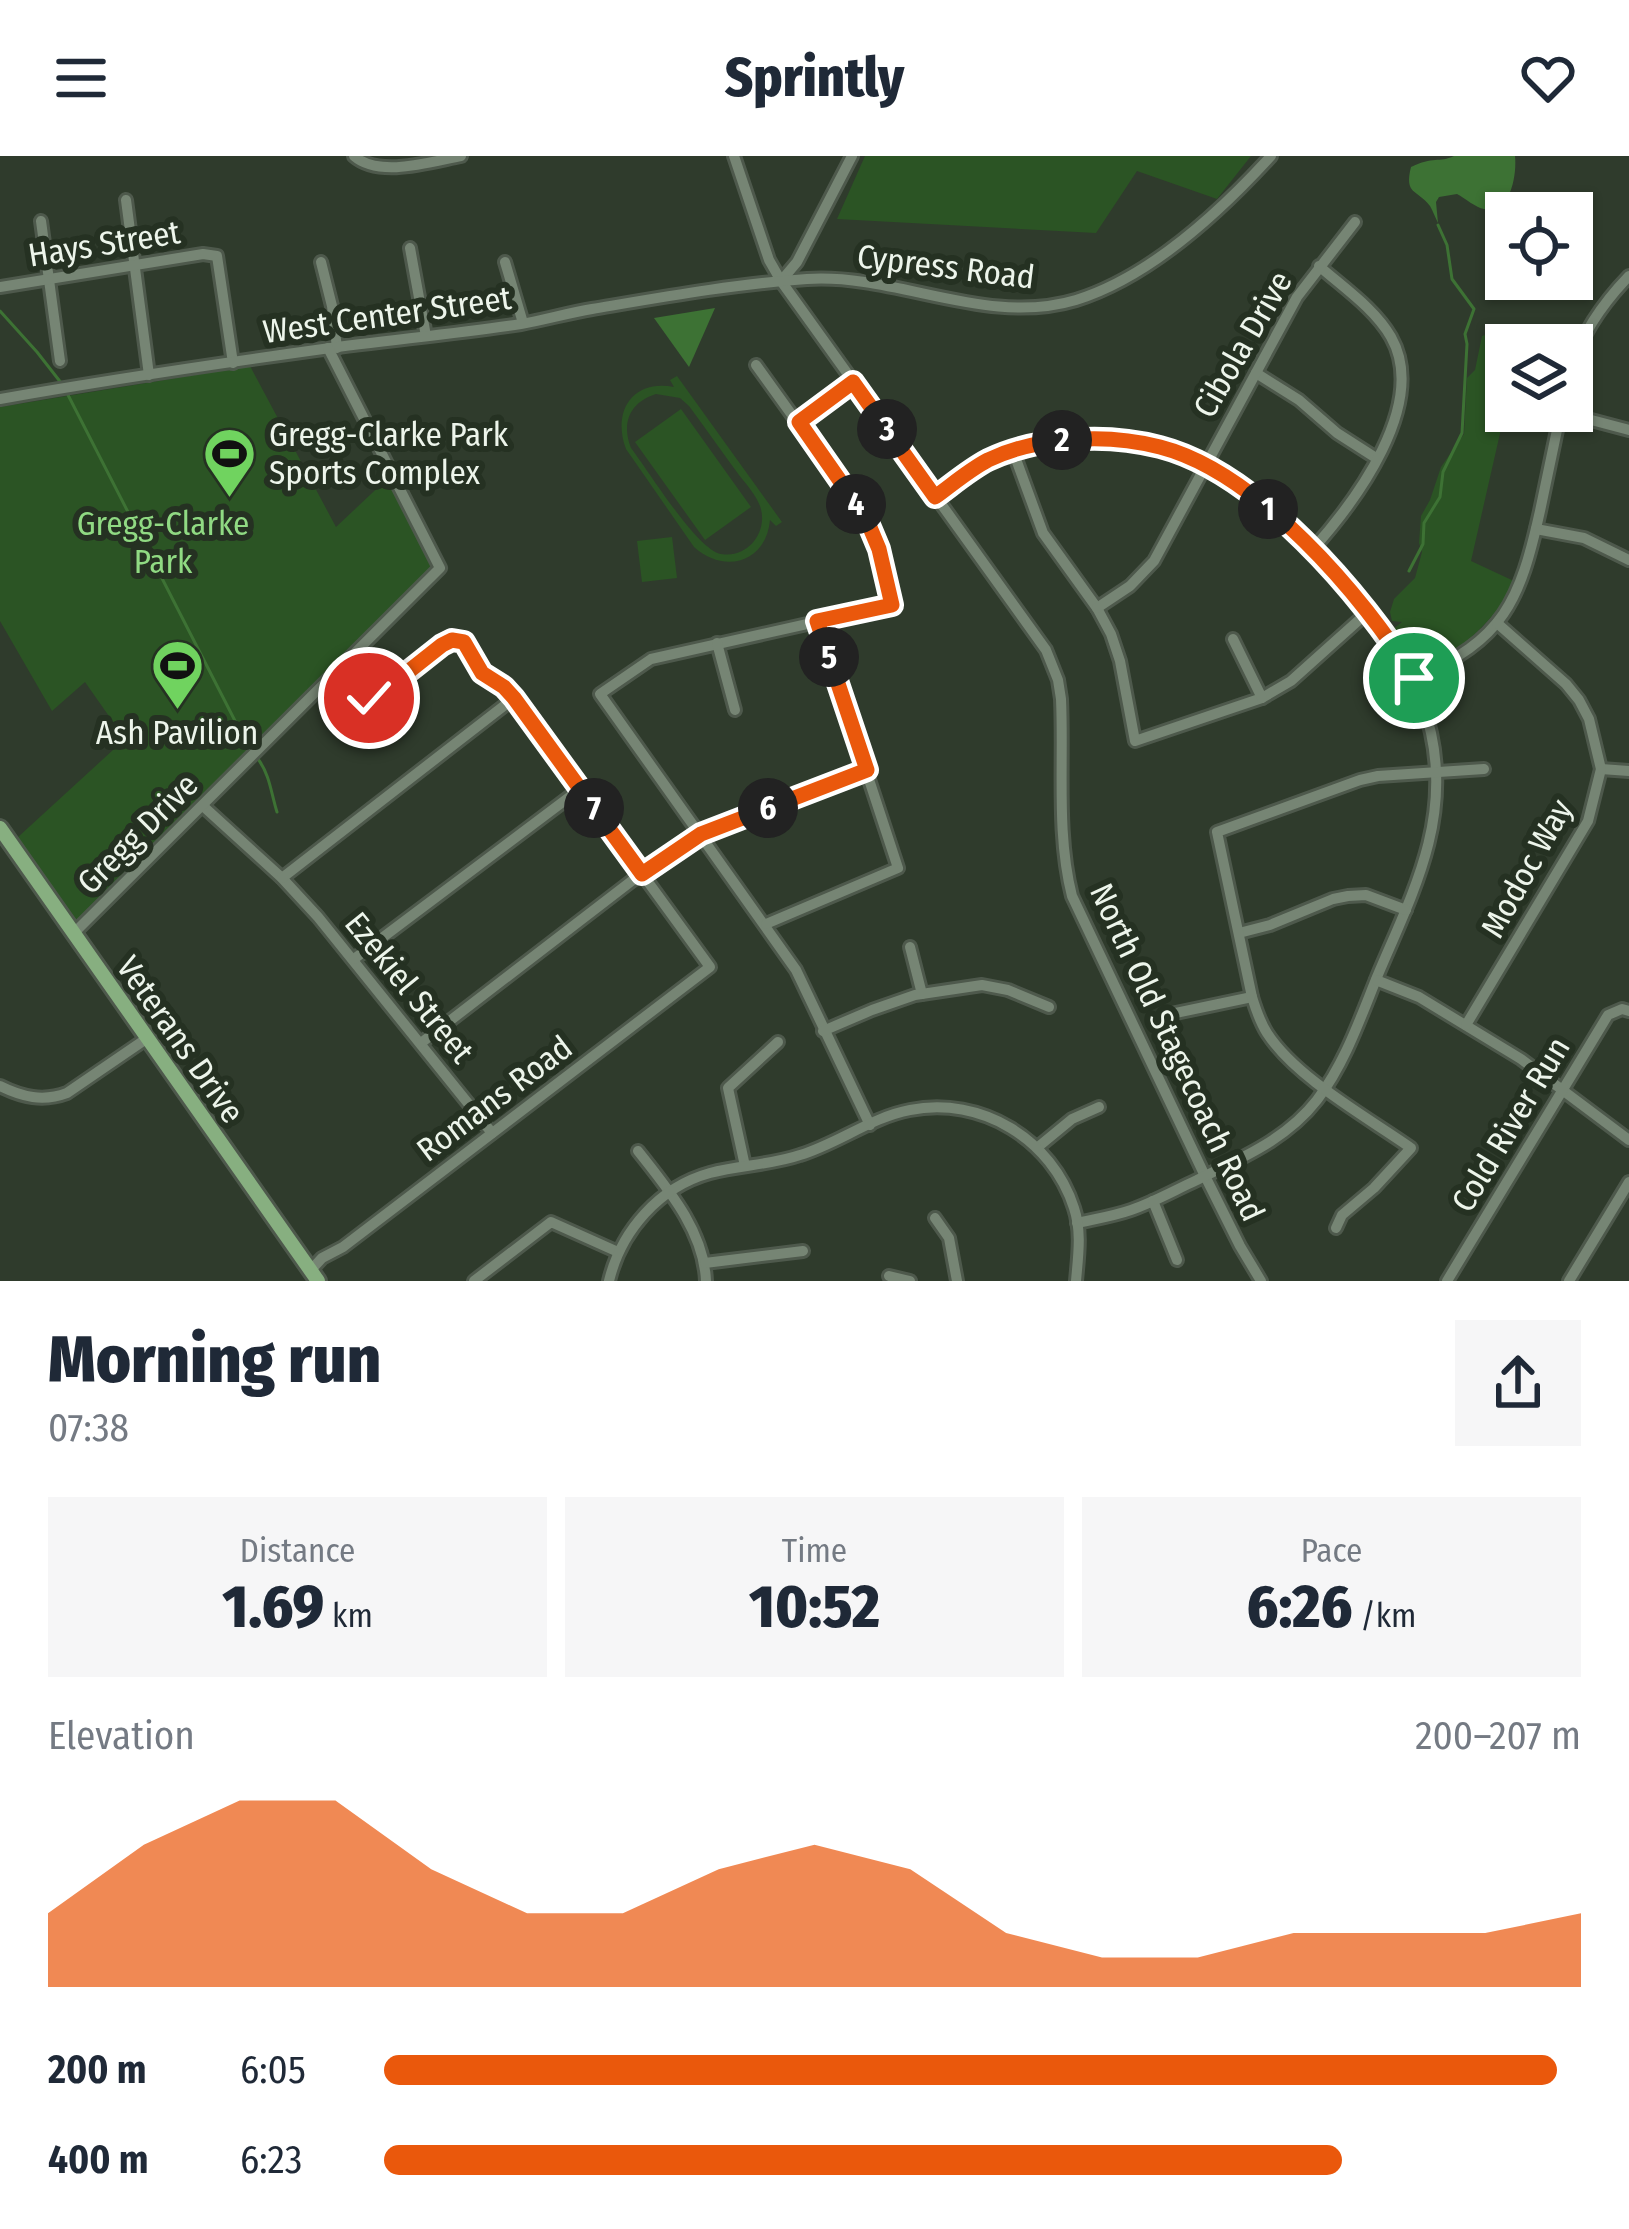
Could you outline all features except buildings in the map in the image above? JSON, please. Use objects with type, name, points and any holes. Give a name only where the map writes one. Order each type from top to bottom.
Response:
[{"type":"main road","name":"Veterans Drive","points":[[0,827],[315,1276]]},
{"type":"street","points":[[355,158],[365,164],[401,167],[461,156]]},
{"type":"street","name":"North Old Stagecoach Road","points":[[734,156],[769,260],[781,281],[1040,640],[1053,666],[1061,699],[1063,841],[1072,896],[1204,1176],[1261,1281]]},
{"type":"street","points":[[781,281],[796,262],[852,156]]},
{"type":"street","name":"Cypress Road","points":[[781,281],[843,280],[1007,308],[1074,300],[1114,286],[1143,269],[1219,208],[1271,156]]},
{"type":"street","points":[[126,200],[149,376]]},
{"type":"street","points":[[41,220],[60,361]]},
{"type":"street","name":"Cibola Drive","points":[[1097,608],[1130,586],[1154,561],[1297,297],[1355,222]]},
{"type":"street","points":[[410,248],[426,336]]},
{"type":"street","name":"Hays Street","points":[[0,287],[203,254],[218,256],[232,363]]},
{"type":"street","points":[[321,262],[332,306],[333,348]]},
{"type":"street","points":[[505,262],[523,323]]},
{"type":"street","points":[[1312,550],[1347,509],[1376,458],[1399,406],[1403,381],[1400,360],[1382,323],[1319,266]]},
{"type":"street","points":[[1590,324],[1629,278]]},
{"type":"street","name":"West Center Street","points":[[0,399],[781,281]]},
{"type":"street","name":"Gregg Drive","points":[[74,933],[440,568],[333,348]]},
{"type":"street","points":[[756,365],[866,518],[892,605],[651,658],[600,694],[796,970],[870,1126]]},
{"type":"street","points":[[1256,373],[1376,458]]},
{"type":"street","points":[[799,422],[853,382]]},
{"type":"street","points":[[1593,420],[1629,430]]},
{"type":"street","points":[[1414,678],[1462,655],[1497,623],[1522,582],[1557,432]]},
{"type":"street","points":[[935,497],[993,458],[1048,442],[1116,438],[1163,448],[1205,465],[1260,502],[1369,611],[1414,678],[1431,736],[1437,793],[1429,849],[1353,1036],[1325,1088],[1295,1125],[1268,1145],[1129,1211],[1077,1222]]},
{"type":"street","points":[[1013,452],[1043,533],[1111,634],[1136,741],[1262,698],[1291,681],[1369,611]]},
{"type":"street","points":[[1536,529],[1584,538],[1629,560]]},
{"type":"street","points":[[766,924],[898,868],[817,621]]},
{"type":"street","name":"Modoc Way","points":[[1466,1025],[1588,821],[1600,769],[1589,719],[1579,700],[1497,623]]},
{"type":"street","points":[[1233,639],[1262,698]]},
{"type":"street","points":[[336,672],[372,698],[442,645],[456,640],[466,645],[482,673],[514,698],[642,874]]},
{"type":"street","points":[[717,643],[735,710]]},
{"type":"street","points":[[282,878],[514,698]]},
{"type":"street","points":[[1600,769],[1629,771]]},
{"type":"street","points":[[421,1043],[701,834],[867,770]]},
{"type":"street","points":[[1336,1228],[1342,1215],[1411,1148],[1325,1088],[1270,1037],[1260,1021],[1217,832],[1360,779],[1484,770]]},
{"type":"street","points":[[354,959],[580,789]]},
{"type":"street","name":"Ezekiel Street","points":[[203,806],[282,878],[354,959],[492,1133]]},
{"type":"street","name":"Romans Road","points":[[315,1276],[322,1258],[343,1247],[710,968],[642,874]]},
{"type":"street","points":[[1238,933],[1348,896],[1366,895],[1406,910]]},
{"type":"street","points":[[910,947],[922,994]]},
{"type":"street","points":[[1376,980],[1419,997],[1521,1059],[1629,1140]]},
{"type":"street","points":[[824,1031],[922,994],[982,985],[1049,1007]]},
{"type":"street","points":[[1171,1014],[1252,997]]},
{"type":"street","name":"Cold River Run","points":[[1448,1281],[1608,1016],[1622,1009],[1629,1012]]},
{"type":"street","points":[[0,1086],[34,1099],[56,1097],[146,1039]]},
{"type":"street","points":[[746,1166],[728,1088],[778,1042]]},
{"type":"street","points":[[608,1281],[618,1252],[642,1216],[669,1191],[707,1174],[799,1156],[905,1110],[943,1106],[1010,1126],[1038,1147],[1074,1206],[1079,1232],[1076,1281]]},
{"type":"street","points":[[1038,1147],[1072,1119],[1099,1106]]},
{"type":"street","points":[[638,1151],[698,1238],[706,1281]]},
{"type":"street","points":[[1569,1281],[1629,1181]]},
{"type":"street","points":[[1153,1201],[1177,1260]]},
{"type":"street","points":[[935,1218],[949,1238],[957,1281]]},
{"type":"street","points":[[474,1281],[550,1222],[618,1252]]},
{"type":"street","points":[[706,1263],[803,1251]]},
{"type":"street","points":[[889,1276],[910,1281]]},
{"type":"green space","points":[[865,156],[1251,156],[1217,199],[1137,171],[1096,233],[837,219]]},
{"type":"green space","points":[[1482,336],[1485,432],[1500,432],[1471,561],[1516,582],[1476,633],[1421,668],[1393,629],[1402,622],[1392,621],[1390,612],[1394,599],[1415,578],[1422,552],[1421,516],[1441,467],[1464,434],[1467,378],[1475,370]]},
{"type":"green space","name":"Gregg-Clarke Park","points":[[250,366],[336,527],[388,478],[432,566],[76,924],[17,838],[125,739],[85,682],[52,711],[0,621],[0,407]]},
{"type":"green space","points":[[677,376],[782,522],[776,526],[770,520],[761,546],[742,560],[718,560],[694,547],[626,449],[622,423],[629,401],[647,388],[674,387],[670,380]],"holes":[[[656,394],[680,398],[760,506],[759,533],[740,552],[721,554],[699,539],[631,448],[627,430],[634,408]]]},
{"type":"green space","points":[[681,409],[751,507],[705,540],[635,442]]},
{"type":"green space","points":[[672,537],[677,578],[642,582],[637,541]]},
{"type":"shaded area","points":[[1515,156],[1509,192],[1485,192],[1485,208],[1457,194],[1439,197],[1438,223],[1430,206],[1411,187],[1409,176],[1411,167],[1444,159]]},
{"type":"shaded area","points":[[715,308],[689,367],[654,318]]},
{"type":"waterway","points":[[1409,571],[1423,544],[1424,523],[1440,497],[1443,472],[1462,433],[1465,334],[1474,309],[1452,279],[1447,245],[1438,225]]},
{"type":"waterway","points":[[0,311],[62,384]]},
{"type":"waterway","points":[[67,393],[251,752]]},
{"type":"waterway","points":[[258,759],[277,812]]},
{"type":"place","name":"Gregg-Clarke Park Sports Complex","points":[[230,499]]},
{"type":"place","name":"Ash Pavilion","points":[[177,711]]},
{"type":"route","points":[[369,698],[442,645],[452,640],[464,642],[482,673],[514,698],[642,874],[701,834],[867,770],[817,621],[892,605],[886,574],[866,518],[799,422],[853,382],[935,497],[993,458],[1048,442],[1116,438],[1163,448],[1205,465],[1260,502],[1312,550],[1369,611],[1414,678]]}]
